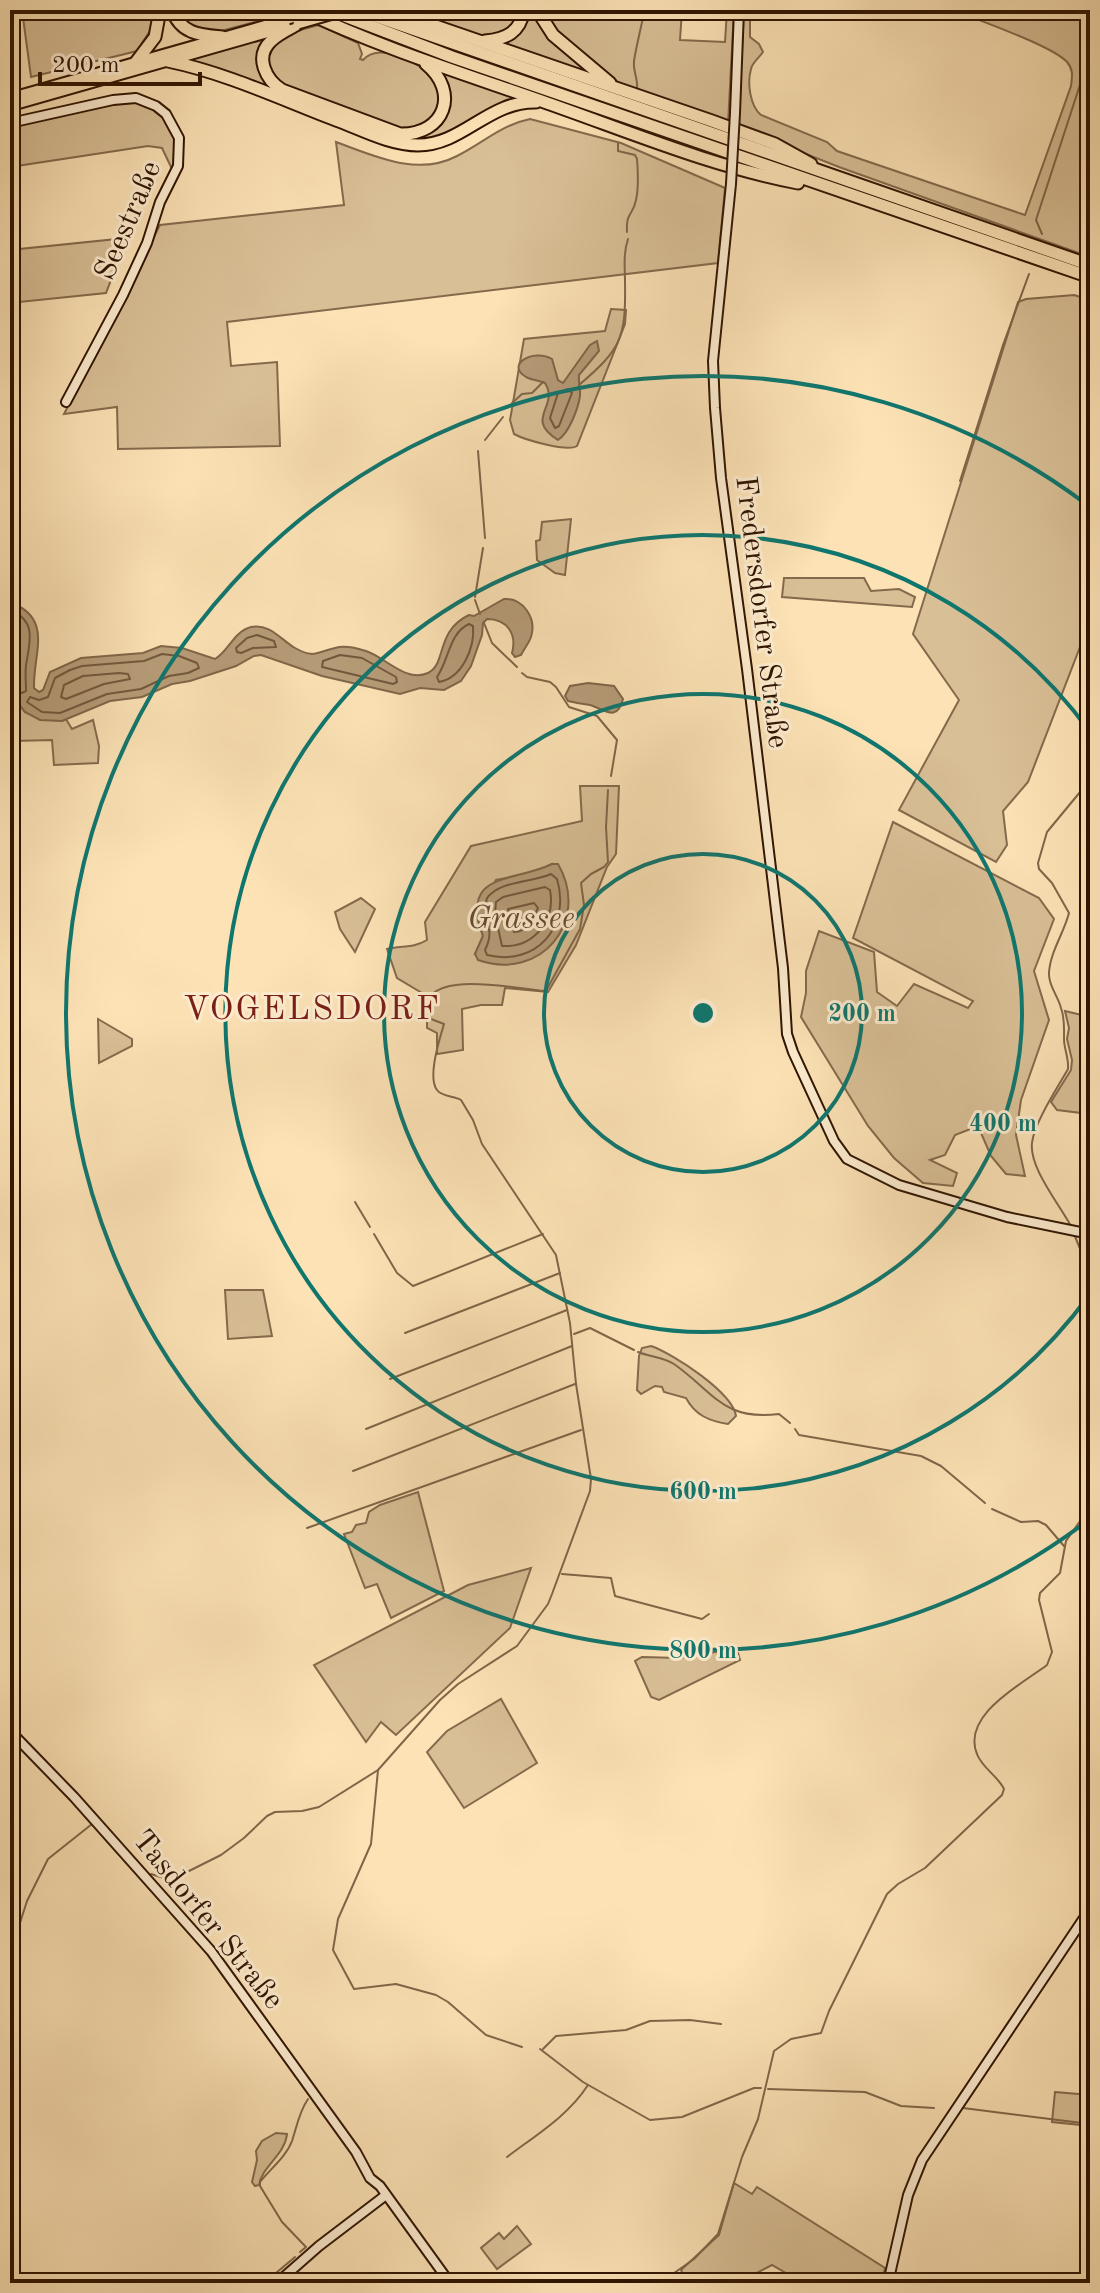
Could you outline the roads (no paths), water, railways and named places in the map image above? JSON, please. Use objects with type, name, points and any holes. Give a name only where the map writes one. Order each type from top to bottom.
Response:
[{"type":"highway","points":[[136,62],[155,37],[160,10]]},
{"type":"highway","points":[[172,10],[178,22],[190,32],[222,37]]},
{"type":"highway","points":[[301,10],[419,58],[764,176],[838,185]]},
{"type":"highway","points":[[329,10],[452,57],[1090,265]]},
{"type":"highway","points":[[358,10],[1090,277]]},
{"type":"highway","points":[[389,10],[775,144],[838,185]]},
{"type":"highway","points":[[480,42],[511,34],[517,29],[524,10]]},
{"type":"highway","points":[[537,10],[553,35],[617,88]]},
{"type":"highway","points":[[293,21],[265,48],[263,65],[273,85],[400,134],[428,128],[444,106],[444,88],[439,77],[419,58]]},
{"type":"highway","points":[[168,61],[215,74],[369,133],[412,145],[443,141],[498,108],[545,102]]},
{"type":"main road","points":[[10,106],[168,61],[318,10]]},
{"type":"main road","points":[[10,98],[222,37],[347,10]]},
{"type":"street","name":"Fredersdorfer Straße","points":[[739,10],[731,184],[713,361],[715,408],[721,478],[746,655],[782,957],[787,1034],[838,1148],[847,1159],[889,1182],[1007,1217],[1090,1234]]},
{"type":"street","name":"Seestraße","points":[[10,123],[113,100],[136,98],[166,114],[179,138],[178,166],[160,202],[147,243],[66,402]]},
{"type":"street","name":"Tasdorfer Straße","points":[[10,1731],[74,1797],[201,1939],[356,2152],[372,2169],[386,2195],[450,2281]]},
{"type":"street","points":[[888,2283],[908,2195],[922,2160],[1090,1909]]},
{"type":"street","points":[[277,2283],[319,2246],[386,2195]]},
{"type":"water","points":[[597,341],[599,351],[579,375],[580,396],[575,414],[558,440],[543,425],[548,399],[545,383],[526,377],[520,372],[520,363],[537,355],[552,359],[558,380],[563,383],[590,345]]},
{"type":"water","points":[[504,599],[517,602],[530,616],[531,637],[521,655],[515,657],[512,653],[513,640],[509,629],[500,622],[487,619],[483,623],[471,666],[461,681],[444,690],[420,688],[400,694],[322,676],[261,655],[142,697],[110,701],[62,721],[40,720],[25,712],[10,692],[10,602],[24,609],[37,627],[34,688],[39,692],[43,690],[50,672],[81,658],[143,653],[161,646],[182,648],[215,659],[245,629],[258,626],[307,653],[315,654],[339,647],[355,648],[373,654],[404,672],[420,675],[434,669],[446,638],[458,622]]},
{"type":"water","points":[[588,683],[614,686],[623,699],[617,711],[568,701],[565,696],[570,686]]},
{"type":"water","name":"Grassee","points":[[558,864],[567,885],[568,906],[564,925],[554,942],[540,954],[522,962],[501,965],[478,960],[475,954],[483,936],[477,915],[478,900],[484,890],[507,878]]},
{"type":"waterway","points":[[637,88],[634,62],[645,10]]},
{"type":"waterway","points":[[1042,234],[1036,220],[1090,54]]},
{"type":"waterway","points":[[618,143],[618,151],[635,155],[637,159],[637,195],[627,232]]},
{"type":"waterway","points":[[579,385],[612,352],[622,330],[628,239]]},
{"type":"waterway","points":[[960,481],[1029,274]]},
{"type":"waterway","points":[[512,403],[522,394],[532,393],[543,382]]},
{"type":"waterway","points":[[485,440],[503,417]]},
{"type":"waterway","points":[[478,451],[485,538]]},
{"type":"waterway","points":[[475,597],[483,548]]},
{"type":"waterway","points":[[475,600],[480,614]]},
{"type":"waterway","points":[[484,623],[492,643],[517,667]]},
{"type":"waterway","points":[[522,673],[550,682],[569,707],[597,716],[617,740],[611,776]]},
{"type":"waterway","points":[[1072,1228],[1040,1175],[1032,1153],[1037,1126],[1068,1069],[1063,1016],[1049,973],[1069,913],[1038,863],[1047,832],[1090,780]]},
{"type":"waterway","points":[[173,1876],[221,1855],[267,1816],[275,1812],[319,1807],[378,1770],[440,1700],[458,1684],[517,1646],[548,1604],[590,1491],[591,1479],[570,1323],[556,1255],[482,1144],[461,1100],[442,1094],[434,1084],[435,1057],[444,1024],[431,1019],[428,1002],[435,992],[450,986],[469,984],[547,989],[580,929],[584,905],[581,883],[608,862],[608,790]]},
{"type":"waterway","points":[[355,1202],[370,1227]]},
{"type":"waterway","points":[[374,1234],[397,1273],[413,1286],[543,1234]]},
{"type":"waterway","points":[[1074,1234],[1090,1273]]},
{"type":"waterway","points":[[405,1333],[560,1273]]},
{"type":"waterway","points":[[390,1379],[567,1310]]},
{"type":"waterway","points":[[574,1334],[590,1328],[634,1350]]},
{"type":"waterway","points":[[366,1429],[572,1346]]},
{"type":"waterway","points":[[638,1352],[674,1364],[732,1409],[760,1415],[779,1414],[790,1423]]},
{"type":"waterway","points":[[353,1471],[575,1384]]},
{"type":"waterway","points":[[795,1429],[799,1435],[921,1456],[941,1466],[985,1503]]},
{"type":"waterway","points":[[307,1528],[581,1430]]},
{"type":"waterway","points":[[1090,1472],[1090,1488]]},
{"type":"waterway","points":[[660,2283],[694,2259],[718,2234],[742,2157],[758,2119],[774,2051],[791,2039],[821,2033],[887,1894],[925,1868],[1002,1795],[1004,1789],[1001,1784],[977,1754],[974,1740],[978,1726],[997,1702],[1047,1665],[1052,1652],[1040,1593],[1060,1573],[1066,1541],[1090,1507]]},
{"type":"waterway","points":[[992,1509],[1021,1522],[1038,1521],[1046,1525],[1064,1546]]},
{"type":"waterway","points":[[562,1574],[611,1578],[615,1596],[702,1619],[709,1614]]},
{"type":"waterway","points":[[378,1770],[371,1844],[338,1919],[333,1950],[354,1989],[396,1984],[436,1995],[486,2035],[522,2047]]},
{"type":"waterway","points":[[10,1954],[27,1901],[48,1859],[92,1824],[107,1840]]},
{"type":"waterway","points":[[151,1874],[164,1878]]},
{"type":"waterway","points":[[543,2049],[556,2036],[626,2030],[650,2021],[690,2020],[721,2024]]},
{"type":"waterway","points":[[540,2049],[583,2082],[650,2120],[682,2117],[754,2088],[761,2088]]},
{"type":"waterway","points":[[507,2157],[561,2116],[588,2085]]},
{"type":"waterway","points":[[768,2089],[865,2092],[901,2106],[934,2108]]},
{"type":"waterway","points":[[300,2252],[306,2247],[282,2222],[260,2182],[289,2147],[308,2099]]},
{"type":"waterway","points":[[963,2108],[1090,2124]]},
{"type":"waterway","points":[[276,2273],[295,2257]]},
{"type":"waterway","points":[[265,2283],[268,2280]]},
{"type":"district","name":"VOGELSDORF","points":[[312,1007]]}]
